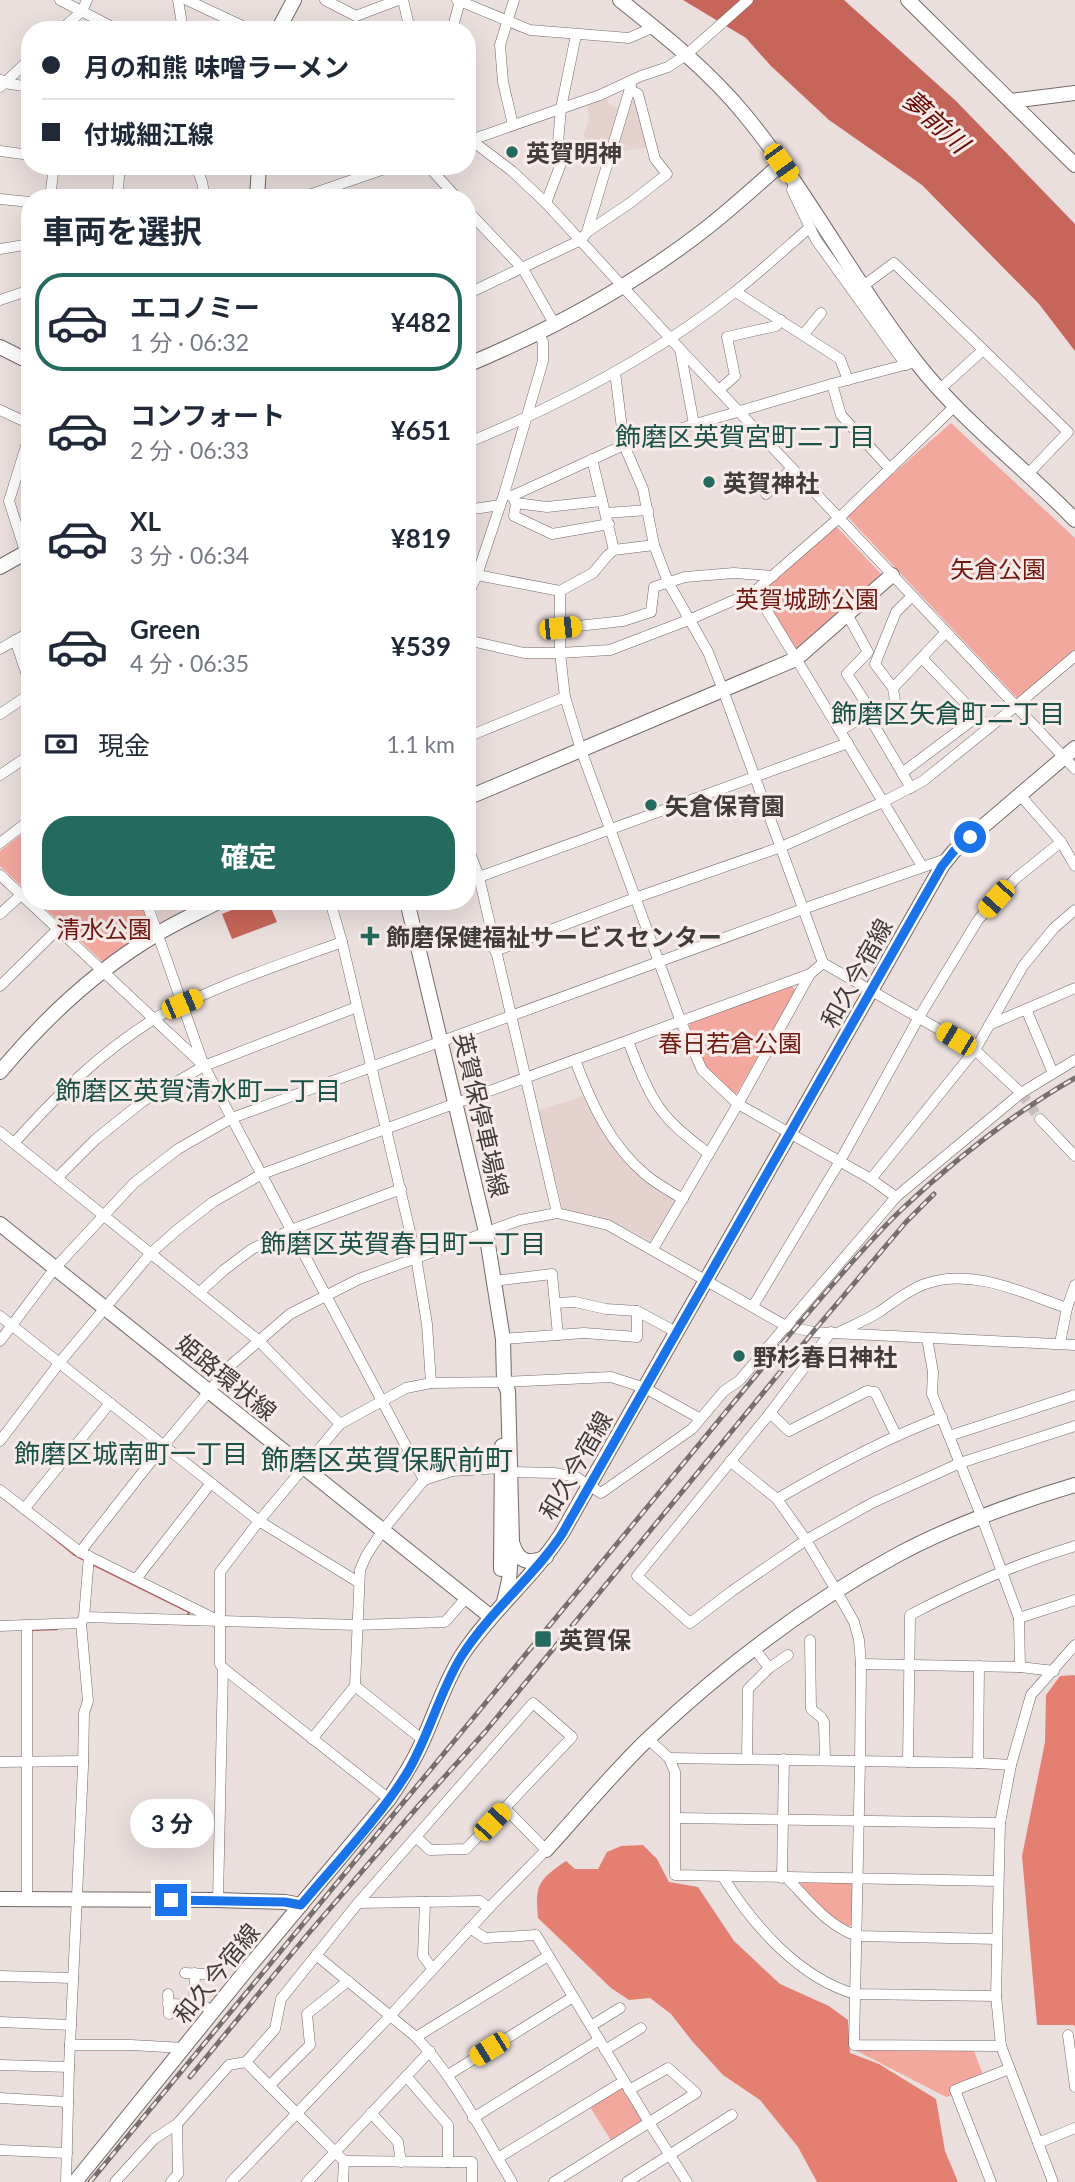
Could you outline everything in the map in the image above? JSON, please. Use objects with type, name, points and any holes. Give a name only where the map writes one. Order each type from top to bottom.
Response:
[{"type":"main road","points":[[283,21],[294,0]]},
{"type":"main road","points":[[620,0],[686,55],[729,97],[781,163],[911,363],[1027,475],[1074,515]]},
{"type":"main road","points":[[908,0],[1075,165]]},
{"type":"main road","points":[[1011,101],[1075,93]]},
{"type":"main road","points":[[476,362],[539,334],[624,286],[704,230],[781,163]]},
{"type":"main road","points":[[0,347],[21,358]]},
{"type":"main road","points":[[0,567],[21,555]]},
{"type":"main road","points":[[476,794],[796,659],[892,575]]},
{"type":"main road","name":"和久今宿線","points":[[75,2182],[389,1799],[407,1772],[462,1656],[496,1612],[547,1557],[946,859],[1070,752]]},
{"type":"main road","points":[[0,1072],[28,1038],[103,971],[158,933],[203,910]]},
{"type":"main road","name":"英賀保停車場線","points":[[409,910],[486,1232],[503,1339],[504,1382],[508,1391],[506,1470],[502,1559],[496,1612]]},
{"type":"main road","name":"姫路環状線","points":[[0,1224],[466,1598],[496,1612]]},
{"type":"main road","name":"英賀保停車場線","points":[[496,1612],[507,1591],[512,1541],[506,1470]]},
{"type":"main road","points":[[546,1850],[648,1739],[712,1681],[836,1590],[900,1553],[982,1518],[1075,1485]]},
{"type":"main road","points":[[512,1541],[520,1558],[531,1561],[547,1557]]},
{"type":"main road","points":[[0,1899],[218,1900],[301,1905]]},
{"type":"street","points":[[60,0],[101,21]]},
{"type":"street","points":[[71,21],[82,11],[87,0]]},
{"type":"street","points":[[178,0],[182,21]]},
{"type":"street","points":[[187,0],[232,21]]},
{"type":"street","points":[[325,0],[356,16],[372,4],[398,0]]},
{"type":"street","points":[[403,0],[408,21]]},
{"type":"street","points":[[513,125],[503,82],[499,46],[514,0]]},
{"type":"street","points":[[476,137],[631,85],[668,67],[686,55],[748,0]]},
{"type":"street","points":[[454,21],[458,1],[530,30],[629,38],[654,27]]},
{"type":"street","points":[[546,204],[560,166],[558,143],[561,108],[576,35]]},
{"type":"street","points":[[1,83],[21,66]]},
{"type":"street","points":[[1,83],[21,86]]},
{"type":"street","points":[[584,236],[631,85]]},
{"type":"street","points":[[476,291],[584,236],[667,174],[655,159],[638,94],[631,85]]},
{"type":"street","points":[[476,145],[512,171],[584,236],[670,338],[892,575],[1016,706],[1070,752],[1075,769]]},
{"type":"street","points":[[0,151],[21,154]]},
{"type":"street","points":[[335,189],[371,175]]},
{"type":"street","points":[[436,175],[449,189]]},
{"type":"street","points":[[476,509],[500,505],[624,445],[911,363],[809,228],[792,190],[794,182]]},
{"type":"street","points":[[0,199],[21,201]]},
{"type":"street","points":[[476,220],[523,269],[555,325]]},
{"type":"street","points":[[476,439],[526,419],[615,372],[670,338],[736,292],[809,228]]},
{"type":"street","points":[[0,249],[21,246]]},
{"type":"street","points":[[863,286],[894,263],[1068,432],[1027,475]]},
{"type":"street","points":[[736,292],[840,359],[848,380]]},
{"type":"street","points":[[0,300],[21,293]]},
{"type":"street","points":[[804,334],[821,313]]},
{"type":"street","points":[[720,390],[735,376],[727,337],[776,326],[781,320]]},
{"type":"street","points":[[539,334],[543,342],[543,361],[526,419],[510,498],[514,516],[552,534],[609,524]]},
{"type":"street","points":[[680,349],[694,424]]},
{"type":"street","points":[[939,390],[983,350]]},
{"type":"street","points":[[615,372],[624,445],[643,489],[654,545],[668,582],[708,652],[823,963],[975,1050],[1021,1093]]},
{"type":"street","points":[[832,384],[841,415],[890,469]]},
{"type":"street","points":[[476,642],[524,653],[610,650],[755,591],[840,517],[955,406]]},
{"type":"street","points":[[0,410],[21,420]]},
{"type":"street","points":[[21,457],[4,501],[21,538]]},
{"type":"street","points":[[592,459],[614,550]]},
{"type":"street","points":[[766,494],[792,468]]},
{"type":"street","points":[[510,498],[547,507],[602,501]]},
{"type":"street","points":[[476,564],[500,505]]},
{"type":"street","points":[[606,513],[648,510]]},
{"type":"street","points":[[476,575],[560,591],[593,573],[614,550],[654,545]]},
{"type":"street","points":[[560,628],[622,621],[651,612],[654,587],[685,577],[734,573],[773,576]]},
{"type":"street","points":[[560,591],[560,653],[565,697],[610,831],[681,1022],[702,1070],[737,1104],[872,1179],[896,1197]]},
{"type":"street","points":[[755,591],[922,866]]},
{"type":"street","points":[[911,788],[874,725],[895,701],[893,688],[876,664],[895,612],[912,596]]},
{"type":"street","points":[[840,731],[871,711],[846,674],[868,652],[847,614]]},
{"type":"street","points":[[893,688],[946,632]]},
{"type":"street","points":[[0,649],[21,637]]},
{"type":"street","points":[[15,640],[21,658]]},
{"type":"street","points":[[495,951],[781,847],[911,788],[989,728],[1075,656]]},
{"type":"street","points":[[922,658],[989,728]]},
{"type":"street","points":[[476,733],[565,697]]},
{"type":"street","points":[[1,709],[21,699]]},
{"type":"street","points":[[902,773],[978,716]]},
{"type":"street","points":[[479,877],[848,743]]},
{"type":"street","points":[[0,775],[21,761]]},
{"type":"street","points":[[1020,795],[1061,842],[1075,866]]},
{"type":"street","points":[[0,843],[21,827]]},
{"type":"street","points":[[753,1306],[978,919],[1015,878],[1061,842]]},
{"type":"street","points":[[0,1341],[55,1268],[134,1183],[178,1149],[232,1118],[946,859]]},
{"type":"street","points":[[476,869],[557,1213]]},
{"type":"street","points":[[0,875],[21,895],[0,914]]},
{"type":"street","points":[[37,910],[204,1066]]},
{"type":"street","points":[[149,910],[204,1066],[424,1480]]},
{"type":"street","points":[[333,910],[416,1257],[427,1324],[431,1383]]},
{"type":"street","points":[[872,1179],[975,1050],[1023,966],[1054,928],[1075,910]]},
{"type":"street","points":[[0,986],[58,929]]},
{"type":"street","points":[[14,1143],[56,1096],[99,1057],[154,1019],[246,977],[342,942]]},
{"type":"street","points":[[0,1441],[151,1253],[213,1202],[262,1174],[810,974],[823,963]]},
{"type":"street","points":[[653,1249],[810,974]]},
{"type":"street","points":[[989,1025],[1075,988]]},
{"type":"street","points":[[57,1178],[96,1139],[142,1102],[204,1066],[357,1007]]},
{"type":"street","points":[[1026,1009],[1053,1073]]},
{"type":"street","points":[[628,1041],[656,1103],[681,1131],[709,1154]]},
{"type":"street","points":[[575,1060],[591,1102],[618,1146],[646,1175],[683,1199]]},
{"type":"street","points":[[312,1739],[355,1686],[358,1582],[366,1556],[383,1530],[424,1480],[452,1471],[554,1473],[576,1477],[601,1493],[692,1429],[724,1391],[739,1381],[896,1197],[1021,1093],[1075,1060]]},
{"type":"street","points":[[1040,1119],[1075,1156]]},
{"type":"street","points":[[0,1132],[258,1340],[340,1424]]},
{"type":"street","points":[[200,1292],[252,1249],[291,1230],[401,1189]]},
{"type":"street","points":[[66,2182],[83,1713],[88,1701],[82,1620],[84,1554],[208,1391],[258,1340],[290,1314],[359,1279],[520,1220],[557,1213],[608,1225],[786,1326],[813,1332],[1075,1345]]},
{"type":"street","points":[[494,1281],[552,1274],[558,1335]]},
{"type":"street","points":[[1067,1308],[984,1281],[949,1277],[924,1284],[878,1312],[834,1333],[636,1576],[690,1623],[806,1540],[872,1503],[960,1463],[1075,1426]]},
{"type":"street","points":[[1060,1343],[1075,1285]]},
{"type":"street","points":[[555,1303],[575,1301],[606,1309],[637,1311],[676,1332]]},
{"type":"street","points":[[503,1339],[584,1333],[638,1337],[637,1311]]},
{"type":"street","points":[[0,1316],[259,1521],[358,1582]]},
{"type":"street","points":[[927,1338],[933,1372],[932,1394],[1019,1618],[1020,1667]]},
{"type":"street","points":[[389,1799],[220,1664],[220,1572],[259,1521],[340,1424],[406,1388],[431,1383],[611,1377],[645,1388],[699,1418]]},
{"type":"street","points":[[770,1413],[789,1431],[867,1391],[875,1392],[896,1435]]},
{"type":"street","points":[[949,1436],[1075,1395]]},
{"type":"street","points":[[24,1508],[110,1403]]},
{"type":"street","points":[[777,1499],[896,1435],[942,1417]]},
{"type":"street","points":[[730,1461],[777,1499],[836,1590],[854,1622],[859,1640],[859,1879],[854,2045],[1001,2046]]},
{"type":"street","points":[[136,1580],[211,1483]]},
{"type":"street","points":[[0,1490],[84,1554],[219,1620]]},
{"type":"street","points":[[908,1762],[911,1615],[948,1595],[1075,1546]]},
{"type":"street","points":[[0,1626],[82,1620],[219,1620],[357,1625],[445,1622],[466,1598]]},
{"type":"street","points":[[1019,1618],[1075,1600]]},
{"type":"street","points":[[27,1626],[27,1899]]},
{"type":"street","points":[[810,1640],[811,1709],[824,1722],[825,1760]]},
{"type":"street","points":[[1053,2182],[1001,2046],[996,1996],[1000,1823],[1011,1765],[1031,1695],[1075,1645]]},
{"type":"street","points":[[754,1648],[769,1668]]},
{"type":"street","points":[[747,1758],[748,1689],[769,1668],[788,1655]]},
{"type":"street","points":[[861,1664],[1020,1667],[1054,1671]]},
{"type":"street","points":[[978,1763],[979,1666]]},
{"type":"street","points":[[218,1900],[223,1668]]},
{"type":"street","points":[[355,1686],[424,1740]]},
{"type":"street","points":[[115,2182],[154,2139],[177,2124],[229,2065],[246,2062],[275,2029],[281,1999],[358,1903],[533,1703],[572,1737],[466,1849],[430,1850],[416,1837]]},
{"type":"street","points":[[648,1739],[669,1758],[675,1772],[675,1875],[998,1881]]},
{"type":"street","points":[[669,1758],[1011,1765]]},
{"type":"street","points":[[784,1759],[782,1820],[785,1878],[817,1911],[841,1931],[857,1936],[997,1939]]},
{"type":"street","points":[[0,1762],[83,1761]]},
{"type":"street","points":[[231,2182],[546,1850],[505,1808]]},
{"type":"street","points":[[676,1818],[1000,1823]]},
{"type":"street","points":[[723,1877],[740,1905],[768,1937],[804,1968],[835,1988],[855,1994],[996,1996]]},
{"type":"street","points":[[358,1903],[480,1901],[489,1908]]},
{"type":"street","points":[[425,1902],[423,1956],[432,1968]]},
{"type":"street","points":[[470,1928],[485,1938],[536,1936],[687,2182]]},
{"type":"street","points":[[316,1955],[430,2051],[448,2075],[512,2182]]},
{"type":"street","points":[[416,2037],[548,1956]]},
{"type":"street","points":[[194,1973],[194,2004]]},
{"type":"street","points":[[0,1976],[73,1978]]},
{"type":"street","points":[[269,2086],[310,2045],[307,2014],[348,1982]]},
{"type":"street","points":[[448,2075],[573,1997]]},
{"type":"street","points":[[168,2004],[203,2005],[213,2012]]},
{"type":"street","points":[[590,2026],[620,2008]]},
{"type":"street","points":[[0,2022],[71,2025]]},
{"type":"street","points":[[605,2050],[641,2028]]},
{"type":"street","points":[[1068,2035],[1075,2087]]},
{"type":"street","points":[[473,2118],[599,2040]]},
{"type":"street","points":[[70,2045],[184,2048]]},
{"type":"street","points":[[307,2182],[430,2051]]},
{"type":"street","points":[[246,2062],[344,2161],[472,2162],[472,2182]]},
{"type":"street","points":[[0,2065],[69,2067]]},
{"type":"street","points":[[498,2158],[627,2086],[668,2068],[696,2093],[554,2182]]},
{"type":"street","points":[[991,2182],[955,2090],[1009,2069]]},
{"type":"street","points":[[405,2076],[448,2126],[448,2162]]},
{"type":"street","points":[[0,2098],[68,2102]]},
{"type":"street","points":[[371,2113],[398,2142],[401,2162]]},
{"type":"street","points":[[626,2182],[732,2115]]},
{"type":"street","points":[[171,2182],[178,2174],[177,2124]]},
{"type":"street","points":[[1038,2143],[1075,2128]]},
{"type":"street","points":[[0,2150],[67,2154]]},
{"type":"street","points":[[343,2182],[344,2161]]},
{"type":"shaded area","points":[[606,98],[610,106],[620,108],[606,155],[585,157],[584,133],[589,120],[588,105]]},
{"type":"shaded area","points":[[631,98],[636,99],[646,147],[615,153]]},
{"type":"shaded area","points":[[156,910],[187,910],[164,922],[160,922]]},
{"type":"shaded area","points":[[584,1096],[614,1148],[642,1176],[677,1201],[651,1242],[619,1224],[597,1216],[563,1210],[538,1110]]},
{"type":"shaded area","points":[[1074,1675],[1075,2027],[1037,2025],[1022,1856],[1045,1742],[1046,1695],[1060,1676]]},
{"type":"shaded area","points":[[643,1845],[657,1859],[669,1882],[698,1887],[734,1941],[780,1984],[829,2006],[848,2020],[850,2053],[879,2064],[936,2099],[945,2151],[958,2182],[817,2182],[798,2147],[760,2100],[723,2075],[671,2014],[650,1998],[629,2000],[611,1988],[538,1918],[537,1898],[540,1884],[549,1873],[566,1861],[575,1869],[598,1869],[607,1852],[621,1846]]},
{"type":"green space","name":"矢倉公園","points":[[951,423],[1075,538],[1075,650],[1018,699],[846,515]]},
{"type":"green space","name":"英賀城跡公園","points":[[835,525],[882,575],[799,649],[795,649],[761,594],[762,590]]},
{"type":"green space","points":[[21,835],[21,886],[0,866],[0,851]]},
{"type":"green space","name":"清水公園","points":[[47,910],[144,910],[149,932],[107,961],[102,961]]},
{"type":"green space","name":"春日若倉公園","points":[[792,986],[796,991],[737,1093],[732,1094],[710,1071],[697,1052],[692,1042],[690,1022]]},
{"type":"green space","points":[[804,1882],[852,1884],[852,1925],[847,1927],[833,1918],[800,1887]]},
{"type":"green space","points":[[853,2049],[974,2051],[983,2075],[951,2087],[953,2095],[946,2097]]},
{"type":"green space","points":[[620,2088],[624,2089],[643,2119],[642,2123],[612,2142],[590,2107]]},
{"type":"water","name":"夢前川","points":[[683,0],[844,0],[956,101],[1075,224],[1075,351],[1039,304],[922,185],[829,120],[771,66],[746,38]]},
{"type":"water","points":[[232,910],[272,910],[277,922],[232,939],[222,914]]},
{"type":"waterway","points":[[47,1532],[86,1561]]},
{"type":"waterway","points":[[92,1564],[189,1612],[188,1616]]},
{"type":"waterway","points":[[28,1630],[57,1629]]},
{"type":"tunnel","points":[[1021,1093],[1040,1119]]},
{"type":"railway","points":[[90,2182],[860,1253],[900,1211],[962,1156],[1029,1107],[1075,1078]]},
{"type":"railway","points":[[190,2077],[308,1934],[485,1732],[813,1332],[906,1222],[934,1194]]},
{"type":"place","name":"英賀明神","points":[[512,152]]},
{"type":"place","name":"英賀神社","points":[[709,482]]},
{"type":"place","name":"矢倉保育園","points":[[651,805]]},
{"type":"place","name":"飾磨保健福祉サービスセンター","points":[[370,936]]},
{"type":"place","name":"野杉春日神社","points":[[739,1356]]},
{"type":"place","name":"英賀保","points":[[543,1639]]},
{"type":"district","name":"飾磨区英賀宮町二丁目","points":[[745,436]]},
{"type":"district","name":"飾磨区矢倉町二丁目","points":[[948,713]]},
{"type":"district","name":"飾磨区英賀清水町一丁目","points":[[198,1090]]},
{"type":"district","name":"飾磨区英賀春日町一丁目","points":[[403,1243]]},
{"type":"district","name":"飾磨区城南町一丁目","points":[[131,1453]]},
{"type":"district","name":"飾磨区英賀保駅前町","points":[[387,1459]]},
{"type":"route","points":[[171,1900],[285,1902],[301,1905],[389,1799],[414,1760],[462,1656],[492,1617],[547,1557],[562,1534],[946,859],[970,837]]}]
